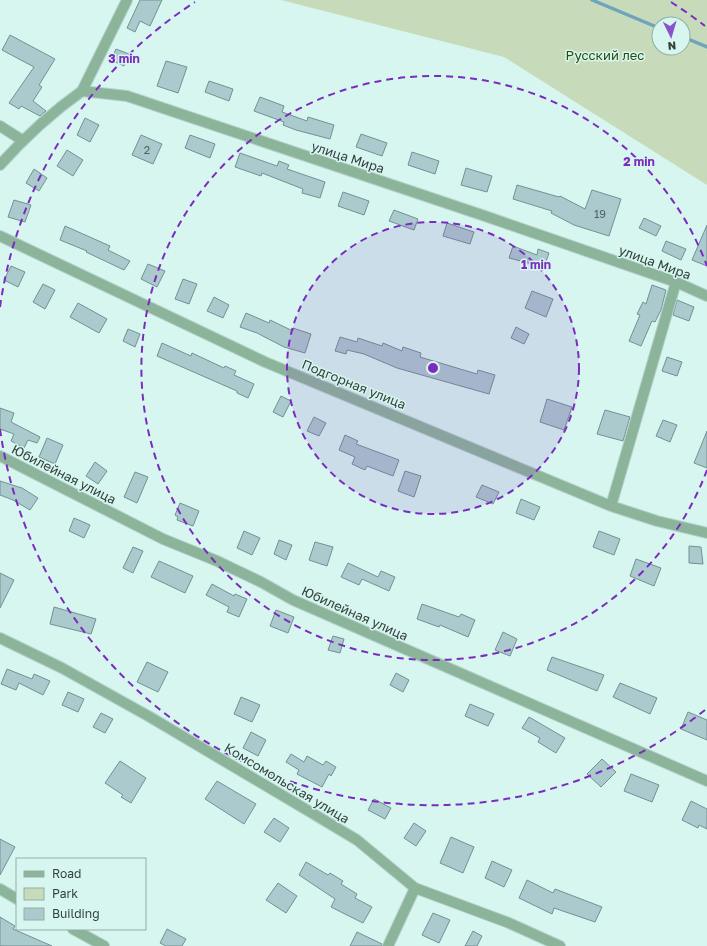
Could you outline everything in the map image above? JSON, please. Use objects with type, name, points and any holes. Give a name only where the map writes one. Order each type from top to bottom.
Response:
[{"type":"street","points":[[0,165],[22,140],[57,108],[82,91],[127,0]]},
{"type":"street","name":"улица Мира","points":[[82,91],[128,96],[676,282],[707,296]]},
{"type":"street","points":[[0,126],[22,140]]},
{"type":"street","name":"Подгорная улица","points":[[0,236],[265,362],[611,506],[657,521],[707,533]]},
{"type":"street","points":[[611,506],[676,282]]},
{"type":"street","name":"Юбилейная улица","points":[[0,456],[163,539],[217,561],[262,582],[293,600],[707,782]]},
{"type":"street","name":"Комсомольская улица","points":[[0,638],[62,668],[150,717],[357,840],[415,888],[510,923],[560,946]]},
{"type":"street","points":[[388,946],[415,888]]},
{"type":"street","points":[[0,889],[16,898]]},
{"type":"street","points":[[75,930],[104,946]]},
{"type":"green space","name":"Русский лес","points":[[281,0],[707,0],[707,185],[504,57]]},
{"type":"building","points":[[140,0],[162,0],[150,26],[140,21],[135,32],[127,28]]},
{"type":"building","points":[[10,35],[55,59],[39,85],[42,87],[33,101],[46,111],[40,116],[21,106],[19,109],[9,103],[34,67],[2,50]]},
{"type":"building","points":[[116,49],[129,54],[124,66],[111,60]]},
{"type":"building","points":[[166,61],[187,67],[178,93],[157,86]]},
{"type":"building","points":[[209,81],[233,89],[229,101],[205,92]]},
{"type":"building","points":[[260,97],[284,106],[282,112],[307,121],[308,117],[334,125],[330,139],[296,130],[283,125],[284,122],[254,111]]},
{"type":"building","points":[[85,118],[99,125],[90,142],[77,135]]},
{"type":"building","points":[[361,134],[387,143],[382,156],[356,147]]},
{"type":"building","points":[[141,135],[162,144],[153,164],[132,155]]},
{"type":"building","points":[[190,135],[215,144],[210,158],[185,148]]},
{"type":"building","points":[[67,150],[83,160],[73,176],[57,166]]},
{"type":"building","points":[[412,152],[439,161],[435,174],[408,165]]},
{"type":"building","points":[[240,153],[277,166],[279,161],[289,165],[287,169],[325,182],[320,198],[302,193],[303,189],[262,173],[261,176],[235,167]]},
{"type":"building","points":[[466,168],[492,176],[487,192],[461,185]]},
{"type":"building","points":[[34,169],[47,178],[39,191],[26,183]]},
{"type":"building","points":[[517,185],[559,197],[560,196],[585,209],[592,190],[621,199],[609,236],[574,225],[551,213],[552,211],[513,199]]},
{"type":"building","points":[[343,192],[369,201],[364,215],[338,206]]},
{"type":"building","points":[[14,200],[31,205],[25,222],[8,217]]},
{"type":"building","points":[[394,210],[418,219],[414,230],[389,221]]},
{"type":"building","points":[[644,218],[661,226],[656,236],[639,228]]},
{"type":"building","points":[[447,223],[474,232],[470,244],[443,236]]},
{"type":"building","points":[[707,225],[707,266],[692,260]]},
{"type":"building","points":[[65,226],[110,246],[108,250],[130,261],[124,270],[86,252],[87,251],[60,240]]},
{"type":"building","points":[[666,241],[686,249],[681,260],[662,251]]},
{"type":"building","points":[[513,246],[537,255],[538,249],[549,253],[544,267],[509,258]]},
{"type":"building","points":[[148,264],[165,271],[157,287],[141,279]]},
{"type":"building","points":[[11,266],[25,272],[18,287],[4,280]]},
{"type":"building","points":[[183,279],[197,284],[189,304],[175,299]]},
{"type":"building","points":[[43,284],[55,290],[45,309],[33,302]]},
{"type":"building","points":[[652,285],[666,290],[661,310],[655,322],[652,321],[641,346],[629,341],[640,315],[637,314],[643,302],[646,304]]},
{"type":"building","points":[[532,291],[553,299],[546,317],[525,308]]},
{"type":"building","points":[[214,297],[229,305],[223,318],[207,311]]},
{"type":"building","points":[[677,300],[694,307],[689,321],[673,315]]},
{"type":"building","points":[[78,303],[107,319],[99,333],[70,317]]},
{"type":"building","points":[[246,313],[269,323],[270,320],[293,331],[293,328],[311,334],[305,353],[284,347],[257,333],[240,327]]},
{"type":"building","points":[[516,327],[529,334],[524,344],[511,338]]},
{"type":"building","points":[[128,329],[140,334],[135,347],[123,341]]},
{"type":"building","points":[[340,337],[357,342],[358,338],[382,346],[383,343],[402,351],[403,347],[421,353],[420,357],[477,374],[478,370],[495,375],[489,394],[397,368],[364,354],[347,350],[346,354],[335,351]]},
{"type":"building","points":[[162,343],[191,356],[192,353],[224,368],[225,366],[236,371],[234,375],[254,384],[248,398],[237,393],[237,391],[157,356]]},
{"type":"building","points":[[667,357],[682,362],[677,376],[662,371]]},
{"type":"building","points":[[281,396],[291,401],[283,417],[273,412]]},
{"type":"building","points":[[547,399],[572,407],[564,430],[540,422]]},
{"type":"building","points":[[0,408],[14,413],[11,422],[40,437],[37,443],[28,440],[24,448],[11,441],[14,434],[0,429]]},
{"type":"building","points":[[605,410],[630,417],[623,441],[597,434]]},
{"type":"building","points":[[314,417],[326,423],[319,436],[307,431]]},
{"type":"building","points":[[663,420],[677,425],[670,442],[656,436]]},
{"type":"building","points":[[707,431],[707,468],[694,463]]},
{"type":"building","points":[[345,435],[358,441],[356,444],[399,460],[393,476],[367,466],[365,470],[352,464],[355,457],[339,450]]},
{"type":"building","points":[[47,438],[63,445],[55,464],[39,457]]},
{"type":"building","points":[[95,462],[107,471],[98,484],[86,476]]},
{"type":"building","points":[[405,471],[421,476],[414,497],[398,491]]},
{"type":"building","points":[[135,472],[148,477],[137,503],[124,497]]},
{"type":"building","points":[[0,481],[22,488],[38,498],[30,510],[13,500],[0,495]]},
{"type":"building","points":[[482,485],[499,492],[493,504],[476,497]]},
{"type":"building","points":[[521,499],[540,507],[534,520],[516,513]]},
{"type":"building","points":[[180,503],[199,511],[193,526],[177,520],[178,517],[175,515]]},
{"type":"building","points":[[74,518],[90,525],[84,538],[69,531]]},
{"type":"building","points":[[244,531],[260,538],[252,555],[237,548]]},
{"type":"building","points":[[599,531],[620,539],[614,555],[593,547]]},
{"type":"building","points":[[279,540],[292,545],[286,560],[274,554]]},
{"type":"building","points":[[315,542],[333,547],[327,566],[309,560]]},
{"type":"building","points":[[689,546],[701,547],[703,564],[689,563]]},
{"type":"building","points":[[133,547],[143,551],[133,573],[123,568]]},
{"type":"building","points":[[636,559],[661,568],[654,586],[630,576]]},
{"type":"building","points":[[159,561],[193,576],[185,593],[151,577]]},
{"type":"building","points":[[348,563],[378,577],[381,571],[395,577],[389,591],[362,579],[359,585],[341,577]]},
{"type":"building","points":[[0,573],[14,580],[0,608]]},
{"type":"building","points":[[212,584],[234,596],[235,594],[247,599],[239,617],[227,612],[229,607],[206,595]]},
{"type":"building","points":[[422,604],[459,617],[461,614],[475,620],[468,637],[440,625],[439,627],[417,619]]},
{"type":"building","points":[[54,607],[96,619],[91,634],[50,624]]},
{"type":"building","points":[[276,610],[294,617],[288,633],[270,626]]},
{"type":"building","points":[[503,632],[517,639],[510,656],[495,650]]},
{"type":"building","points":[[333,636],[344,639],[340,653],[328,650]]},
{"type":"building","points":[[552,657],[604,675],[597,691],[547,670]]},
{"type":"building","points":[[147,662],[168,672],[158,692],[137,682]]},
{"type":"building","points":[[7,669],[32,679],[34,674],[50,681],[43,695],[19,683],[16,690],[1,684]]},
{"type":"building","points":[[396,673],[409,680],[403,692],[390,685]]},
{"type":"building","points":[[620,683],[657,698],[650,714],[613,697]]},
{"type":"building","points":[[68,692],[84,699],[78,712],[62,705]]},
{"type":"building","points":[[241,697],[260,705],[252,722],[234,714]]},
{"type":"building","points":[[470,704],[494,714],[488,726],[465,716]]},
{"type":"building","points":[[688,712],[707,720],[707,740],[681,729]]},
{"type":"building","points":[[101,713],[113,719],[105,733],[93,727]]},
{"type":"building","points":[[529,717],[565,738],[556,753],[538,742],[540,738],[522,728]]},
{"type":"building","points":[[251,732],[266,740],[258,756],[243,748]]},
{"type":"building","points":[[291,754],[304,762],[307,756],[323,765],[326,761],[336,767],[331,776],[329,774],[322,787],[297,774],[299,770],[286,762]]},
{"type":"building","points":[[602,759],[616,772],[601,787],[587,774]]},
{"type":"building","points":[[120,761],[146,778],[131,803],[121,797],[123,795],[105,783]]},
{"type":"building","points":[[631,774],[659,785],[652,802],[624,791]]},
{"type":"building","points":[[217,781],[256,804],[244,824],[205,799]]},
{"type":"building","points":[[374,799],[391,808],[385,819],[368,810]]},
{"type":"building","points":[[691,801],[707,809],[707,829],[699,825],[698,828],[682,820]]},
{"type":"building","points":[[274,818],[289,828],[280,842],[264,832]]},
{"type":"building","points":[[414,823],[426,831],[416,846],[404,838]]},
{"type":"building","points":[[451,837],[474,847],[463,873],[440,863]]},
{"type":"building","points":[[0,839],[15,847],[0,875]]},
{"type":"building","points":[[492,861],[512,870],[504,887],[485,878]]},
{"type":"building","points":[[306,862],[328,875],[330,873],[343,881],[341,884],[357,894],[355,898],[372,907],[363,923],[331,907],[335,899],[299,875]]},
{"type":"building","points":[[527,880],[553,893],[555,889],[602,907],[595,922],[554,908],[552,914],[519,898]]},
{"type":"building","points":[[278,883],[297,896],[286,913],[266,900]]},
{"type":"building","points":[[433,913],[450,920],[439,943],[422,935]]},
{"type":"building","points":[[0,917],[15,926],[13,929],[52,946],[0,946]]},
{"type":"building","points":[[167,929],[186,939],[182,946],[166,946],[160,943]]},
{"type":"building","points":[[473,931],[482,936],[477,946],[465,946]]},
{"type":"building","points":[[357,932],[382,944],[382,946],[350,946]]},
{"type":"waterway","points":[[592,0],[651,25]]},
{"type":"waterway","points":[[691,40],[707,47]]}]
